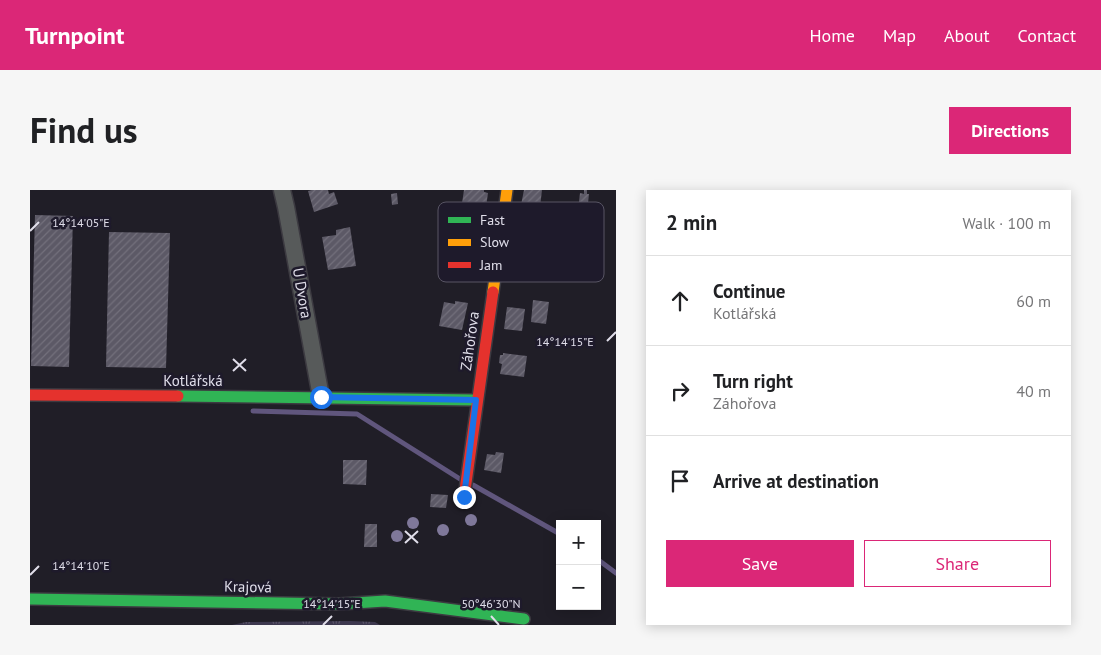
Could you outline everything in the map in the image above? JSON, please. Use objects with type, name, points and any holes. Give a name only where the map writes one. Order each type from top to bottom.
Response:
[{"type":"street","name":"U Dvora","points":[[282,190],[321,397]]},
{"type":"street","name":"Záhořova","points":[[464,497],[493,282]]},
{"type":"street","name":"Kotlářská","points":[[30,395],[476,400]]},
{"type":"street","name":"Krajová","points":[[30,599],[340,604],[385,601],[524,619]]},
{"type":"green space","points":[[246,622],[375,622],[380,625],[232,625]]},
{"type":"building","points":[[328,190],[329,194],[334,192],[338,204],[314,212],[308,191]]},
{"type":"building","points":[[464,190],[484,190],[484,192],[488,193],[487,202],[462,202]]},
{"type":"building","points":[[524,190],[542,190],[541,202],[522,202]]},
{"type":"building","points":[[584,190],[587,190],[587,194],[589,194],[588,202],[579,202],[580,193],[584,194]]},
{"type":"building","points":[[397,193],[398,204],[392,205],[391,194]]},
{"type":"building","points":[[35,215],[73,216],[69,367],[31,366]]},
{"type":"building","points":[[350,227],[356,266],[328,270],[322,237],[336,235],[336,230]]},
{"type":"building","points":[[109,232],[170,233],[166,368],[106,367]]},
{"type":"building","points":[[533,300],[549,302],[546,324],[531,322]]},
{"type":"building","points":[[455,301],[468,303],[462,330],[439,326],[444,302],[455,304]]},
{"type":"building","points":[[507,307],[525,309],[522,331],[504,329]]},
{"type":"building","points":[[503,353],[527,356],[524,377],[500,374],[502,364],[499,363],[500,355],[503,355]]},
{"type":"building","points":[[496,452],[504,453],[501,473],[484,470],[487,454],[495,455]]},
{"type":"building","points":[[343,460],[367,460],[366,485],[343,484]]},
{"type":"building","points":[[431,494],[448,495],[446,508],[430,507]]},
{"type":"building","points":[[365,524],[377,524],[377,547],[364,547]]},
{"type":"waterway","points":[[253,411],[357,414],[460,479]]},
{"type":"waterway","points":[[473,485],[556,532]]},
{"type":"waterway","points":[[601,562],[616,573]]},
{"type":"traffic: fast","points":[[178,396],[476,400]]},
{"type":"traffic: fast","points":[[30,599],[339,604],[385,601],[524,619]]},
{"type":"traffic: slow","points":[[505,202],[507,190]]},
{"type":"traffic: slow","points":[[493,292],[494,282]]},
{"type":"traffic: jam","points":[[464,497],[493,292]]},
{"type":"traffic: jam","points":[[30,395],[178,396]]},
{"type":"route","points":[[321,397],[476,400],[464,497]]}]
